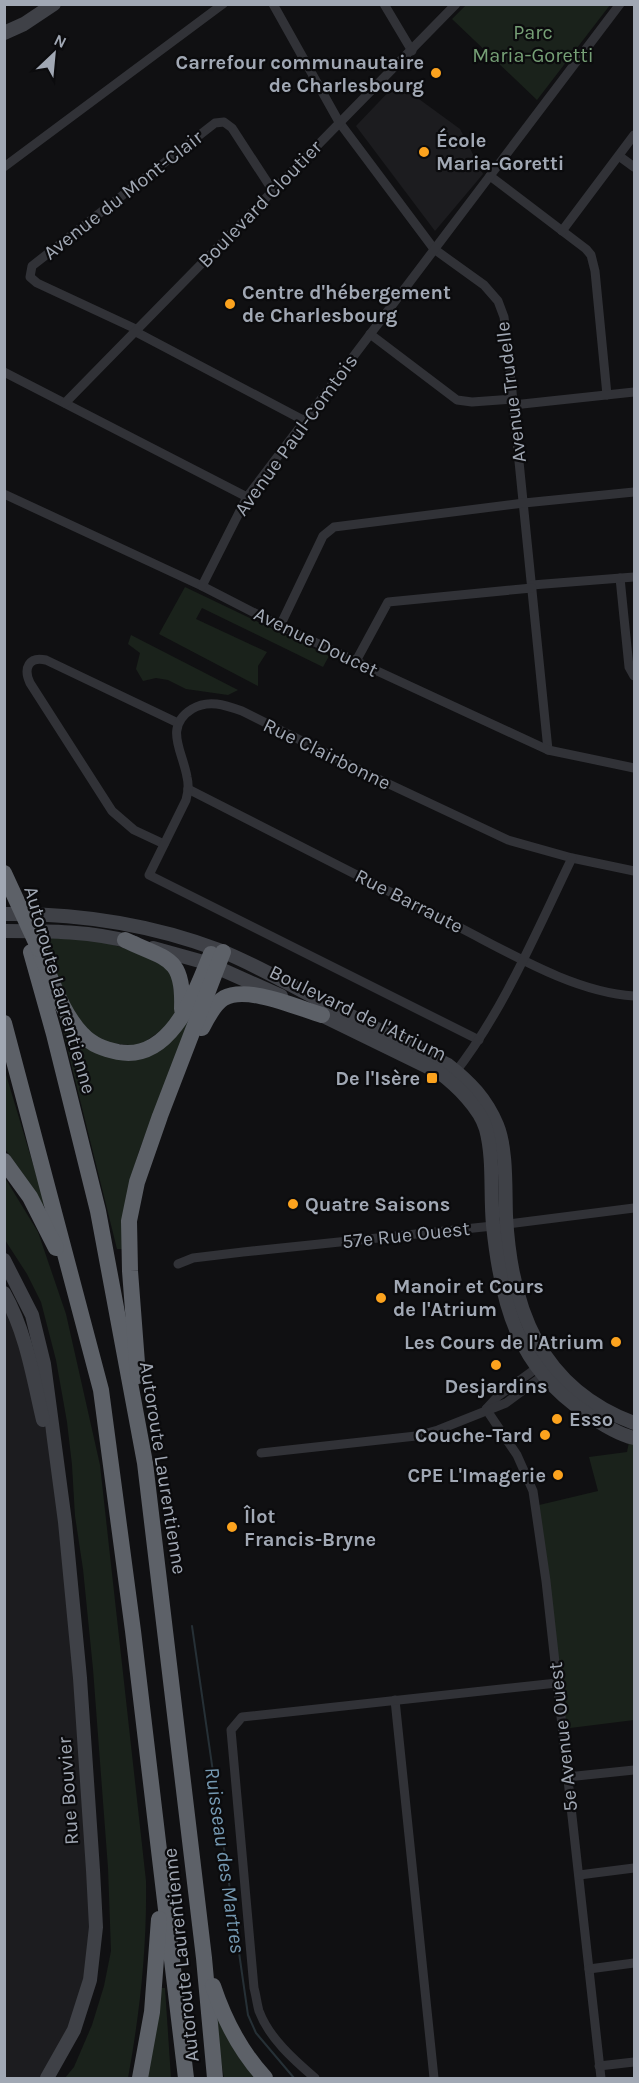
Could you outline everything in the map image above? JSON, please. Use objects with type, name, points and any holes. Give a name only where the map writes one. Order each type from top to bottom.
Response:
[{"type":"highway","name":"Autoroute Laurentienne","points":[[4,874],[35,950],[98,1210],[145,1463],[204,1958],[216,2079]]},
{"type":"highway","points":[[125,940],[169,960],[176,967],[183,988],[182,1016]]},
{"type":"highway","points":[[35,950],[70,1018],[83,1035],[104,1049],[122,1052],[141,1051],[158,1044],[171,1032],[215,957]]},
{"type":"highway","points":[[145,1463],[130,1271],[129,1221],[137,1182],[181,1065],[215,957]]},
{"type":"highway","points":[[181,1065],[209,1015],[222,999],[235,993],[251,994],[322,1015]]},
{"type":"highway","name":"Autoroute Laurentienne","points":[[4,1023],[101,1390],[133,1631],[186,2079]]},
{"type":"highway","points":[[4,1161],[30,1197],[71,1278]]},
{"type":"highway","points":[[140,2079],[152,2012],[162,1880]]},
{"type":"highway","points":[[204,1958],[219,2004],[252,2064],[265,2079]]},
{"type":"street","points":[[4,33],[24,24],[54,4]]},
{"type":"street","points":[[4,167],[224,4]]},
{"type":"street","name":"Avenue Trudelle","points":[[273,4],[339,122],[434,249],[484,285],[498,301],[504,317],[548,750]]},
{"type":"street","points":[[384,4],[412,51]]},
{"type":"street","name":"Boulevard Cloutier","points":[[65,403],[456,4]]},
{"type":"street","name":"Avenue Paul-Comtois","points":[[201,586],[247,496],[620,4]]},
{"type":"street","name":"Avenue du Mont-Clair","points":[[273,192],[232,128],[224,122],[215,123],[32,266],[30,276],[37,283],[137,331],[303,420]]},
{"type":"street","points":[[562,231],[634,135]]},
{"type":"street","points":[[619,156],[634,167]]},
{"type":"street","points":[[490,176],[586,249],[594,262],[607,395]]},
{"type":"street","points":[[370,334],[457,400],[513,402],[634,392]]},
{"type":"street","points":[[4,372],[247,496]]},
{"type":"street","points":[[280,626],[323,536],[334,527],[524,503],[634,492]]},
{"type":"street","name":"Avenue Doucet","points":[[4,494],[201,586],[356,662],[548,750],[634,768]]},
{"type":"street","points":[[356,662],[388,602],[634,576]]},
{"type":"street","points":[[620,578],[629,668],[634,676]]},
{"type":"street","points":[[164,844],[134,830],[112,811],[30,683],[26,670],[32,660],[38,658],[46,660],[178,723],[177,741],[188,777],[186,800],[149,875],[479,1040]]},
{"type":"street","name":"Rue Clairbonne","points":[[178,723],[184,714],[196,706],[211,703],[224,705],[242,711],[508,840],[572,858],[634,871]]},
{"type":"street","name":"Rue Barraute","points":[[188,789],[523,959],[582,986],[610,994],[634,996]]},
{"type":"street","points":[[453,1076],[479,1040],[523,959],[572,858]]},
{"type":"street","name":"Boulevard de l'Atrium","points":[[4,914],[84,917],[125,923],[170,934],[322,1015],[440,1073],[453,1076]]},
{"type":"street","name":"Boulevard de l'Atrium","points":[[4,930],[84,933],[215,957],[448,1065],[457,1086],[473,1105],[486,1127],[500,1225],[518,1298],[545,1368],[570,1403],[600,1423],[634,1438]]},
{"type":"street","name":"57e Rue Ouest","points":[[178,1264],[193,1258],[634,1208]]},
{"type":"street","name":"Rue Bouvier","points":[[4,1260],[32,1315],[44,1364],[80,1678],[96,1927],[90,1980],[74,2030],[46,2079]]},
{"type":"street","name":"Rue Bouvier","points":[[4,1293],[17,1318],[30,1360],[60,1492]]},
{"type":"street","points":[[261,1453],[416,1436],[438,1430],[486,1409],[506,1403],[545,1368]]},
{"type":"street","name":"Boulevard de l'Atrium","points":[[545,1368],[607,1412],[634,1423]]},
{"type":"street","name":"5e Avenue Ouest","points":[[486,1409],[517,1455],[533,1491],[546,1581],[601,2079]]},
{"type":"street","points":[[315,2079],[293,2060],[259,2012],[254,1988],[231,1730],[242,1717],[557,1683]]},
{"type":"street","points":[[395,1700],[434,2079]]},
{"type":"street","points":[[567,1777],[634,1770]]},
{"type":"street","points":[[579,1875],[634,1868]]},
{"type":"street","points":[[589,1968],[634,1963]]},
{"type":"street","points":[[600,2066],[634,2062]]},
{"type":"shaded area","name":"École Maria-Goretti","points":[[397,83],[460,129],[483,174],[435,231],[356,126]]},
{"type":"shaded area","points":[[4,1293],[44,1423],[67,1520],[93,1870],[90,1980],[47,2078],[5,2078]]},
{"type":"green space","name":"Parc Maria-Goretti","points":[[466,5],[610,5],[537,100],[452,19]]},
{"type":"green space","points":[[185,587],[329,656],[323,667],[202,608],[196,619],[267,652],[258,666],[258,686],[159,634]]},
{"type":"green space","points":[[131,635],[238,690],[228,695],[186,689],[168,680],[156,678],[143,681],[136,669],[140,653],[128,644]]},
{"type":"green space","points":[[42,935],[92,939],[124,948],[171,968],[176,1011],[170,1024],[139,1046],[99,1042],[73,1015]]},
{"type":"green space","points":[[194,1013],[139,1151],[133,1171],[123,1249],[117,1249],[59,1015],[126,1057]]},
{"type":"green space","points":[[4,1068],[45,1204],[42,1207],[5,1149]]},
{"type":"green space","points":[[5,1178],[38,1232],[66,1314],[100,1465],[146,1881],[142,1980],[128,2078],[65,2078],[74,2067],[92,2025],[104,1986],[111,1951],[108,1868],[93,1669],[75,1516],[67,1422],[56,1360],[41,1302],[27,1274],[5,1240]]},
{"type":"green space","points":[[630,1437],[634,1438],[634,1720],[562,1729],[535,1506],[598,1491],[589,1457],[627,1452]]},
{"type":"green space","points":[[161,1988],[165,1988],[171,2078],[146,2078]]},
{"type":"green space","points":[[219,2016],[255,2078],[224,2078],[214,2017]]},
{"type":"waterway","name":"Ruisseau des Martres","points":[[192,1626],[248,2015],[256,2033],[294,2078]]},
{"type":"place","name":"Carrefour communautaire de Charlesbourg","points":[[436,73]]},
{"type":"place","name":"École Maria-Goretti","points":[[424,152]]},
{"type":"place","name":"Centre d'hébergement de Charlesbourg","points":[[230,304]]},
{"type":"place","name":"De l'Isère","points":[[432,1078]]},
{"type":"place","name":"Quatre Saisons","points":[[293,1204]]},
{"type":"place","name":"Manoir et Cours de l'Atrium","points":[[381,1298]]},
{"type":"place","name":"Les Cours de l'Atrium","points":[[616,1342]]},
{"type":"place","name":"Desjardins","points":[[496,1365]]},
{"type":"place","name":"Esso","points":[[557,1419]]},
{"type":"place","name":"Couche-Tard","points":[[545,1435]]},
{"type":"place","name":"CPE L'Imagerie","points":[[558,1475]]},
{"type":"place","name":"Îlot Francis-Bryne","points":[[232,1527]]}]
